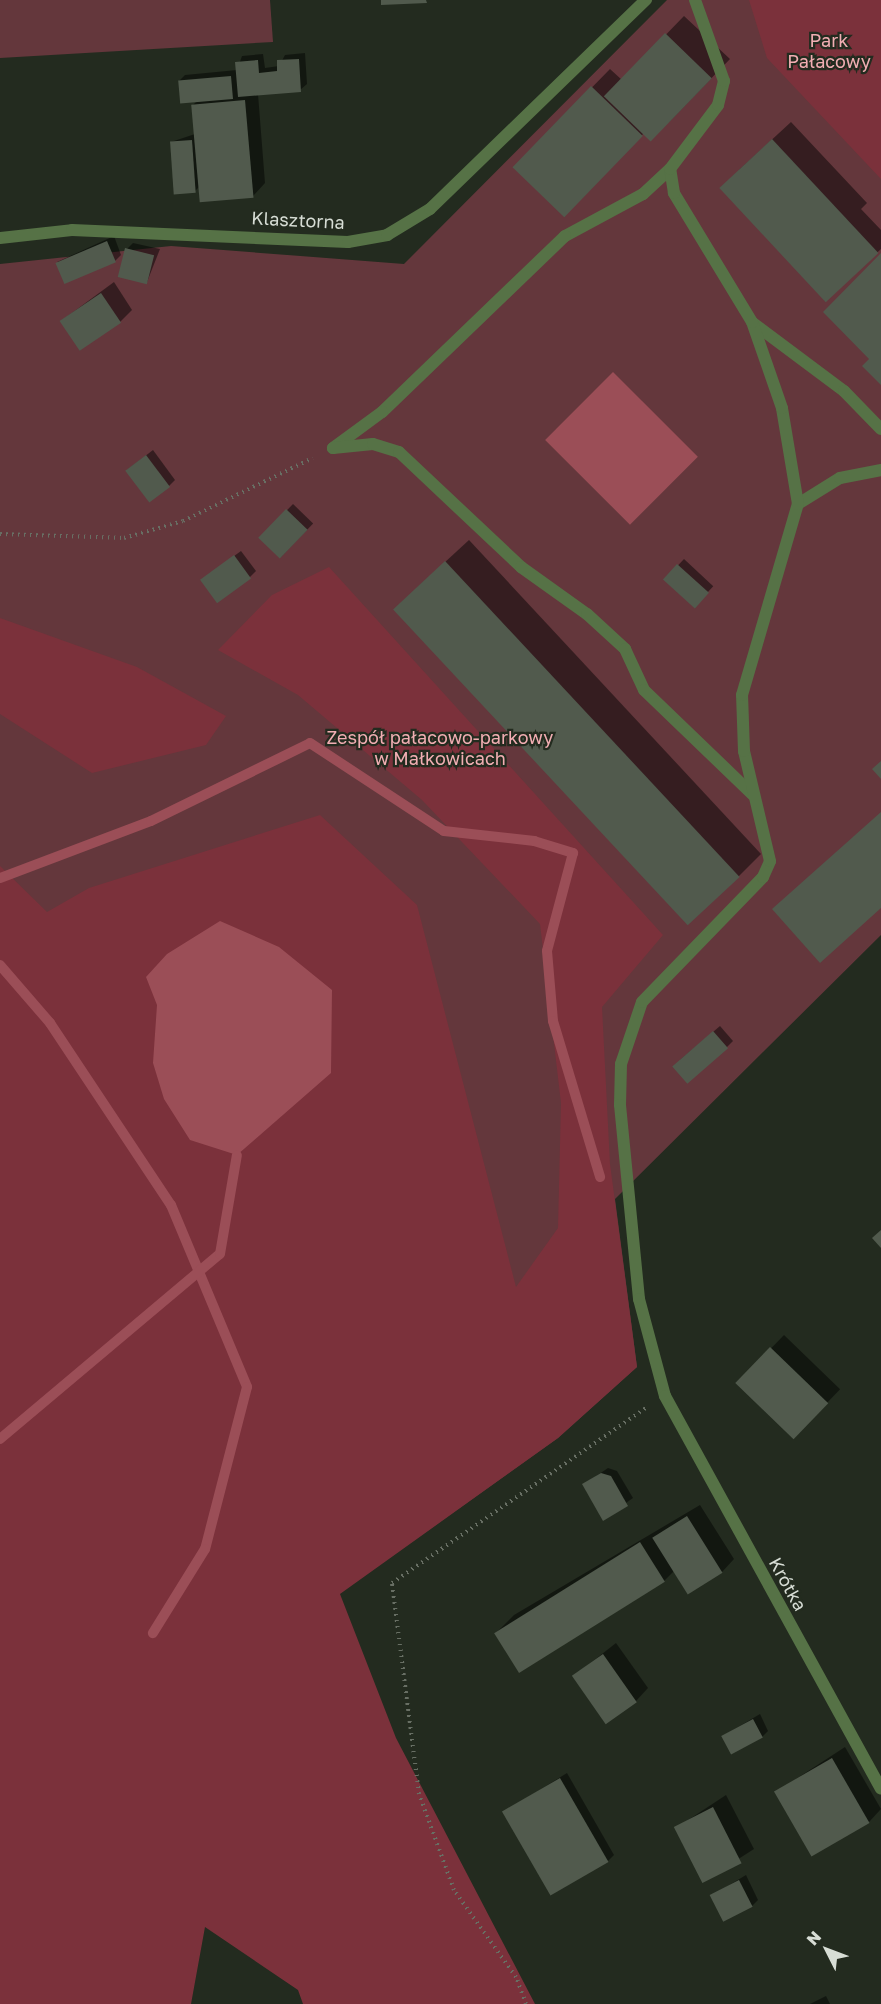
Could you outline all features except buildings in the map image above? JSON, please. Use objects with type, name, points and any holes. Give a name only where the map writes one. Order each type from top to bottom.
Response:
[{"type":"street","name":"Klasztorna","points":[[0,238],[72,230],[348,242],[387,235],[430,209],[646,0]]},
{"type":"street","points":[[333,448],[382,412],[565,236],[643,195],[670,169],[718,105],[724,81],[696,0]]},
{"type":"street","points":[[670,169],[674,193],[752,322],[782,408],[798,504],[742,695],[753,795]]},
{"type":"street","points":[[752,322],[844,391],[881,429]]},
{"type":"street","points":[[333,448],[373,444],[399,452],[521,567],[587,614],[625,649],[644,690],[753,795]]},
{"type":"street","points":[[798,504],[840,478],[881,470]]},
{"type":"street","name":"Krótka","points":[[753,795],[770,845],[770,861],[763,877],[642,1002],[628,1034],[620,1105],[639,1299],[665,1396],[881,1789]]},
{"type":"path","points":[[0,534],[124,538],[183,520],[333,448]]},
{"type":"path","points":[[526,2004],[516,1977],[454,1890],[419,1794],[392,1583],[665,1396]]},
{"type":"green space","points":[[0,0],[270,0],[273,42],[0,58]]},
{"type":"green space","name":"Zespół pałacowo-parkowy w Małkowicach","points":[[667,0],[881,0],[881,935],[615,1199],[637,1367],[558,1438],[340,1593],[0,1854],[0,264],[171,246],[404,264]]},
{"type":"green space","name":"Park Pałacowy","points":[[749,0],[881,0],[881,179],[767,58]]},
{"type":"green space","points":[[329,567],[663,935],[602,1007],[610,1164],[637,1367],[558,1438],[340,1594],[396,1738],[535,2004],[303,2004],[298,1990],[205,1927],[191,2004],[0,2004],[0,866],[47,912],[89,888],[320,815],[417,905],[516,1287],[558,1228],[561,1103],[540,924],[422,800],[298,695],[218,650],[272,595]]},
{"type":"green space","points":[[0,618],[137,667],[226,716],[206,745],[92,773],[0,714]]},
{"type":"shaded area","points":[[613,372],[698,457],[630,525],[545,440]]},
{"type":"shaded area","points":[[220,921],[279,947],[332,990],[331,1073],[237,1155],[190,1140],[164,1099],[153,1063],[157,1005],[146,977],[167,954]]},
{"type":"waterway","points":[[0,878],[151,821],[310,743],[444,831],[534,841],[573,853],[547,951],[553,1021],[600,1177]]},
{"type":"waterway","points":[[0,965],[50,1023],[171,1205],[247,1387],[205,1549],[153,1633]]},
{"type":"waterway","points":[[0,1439],[220,1254],[237,1155]]}]
